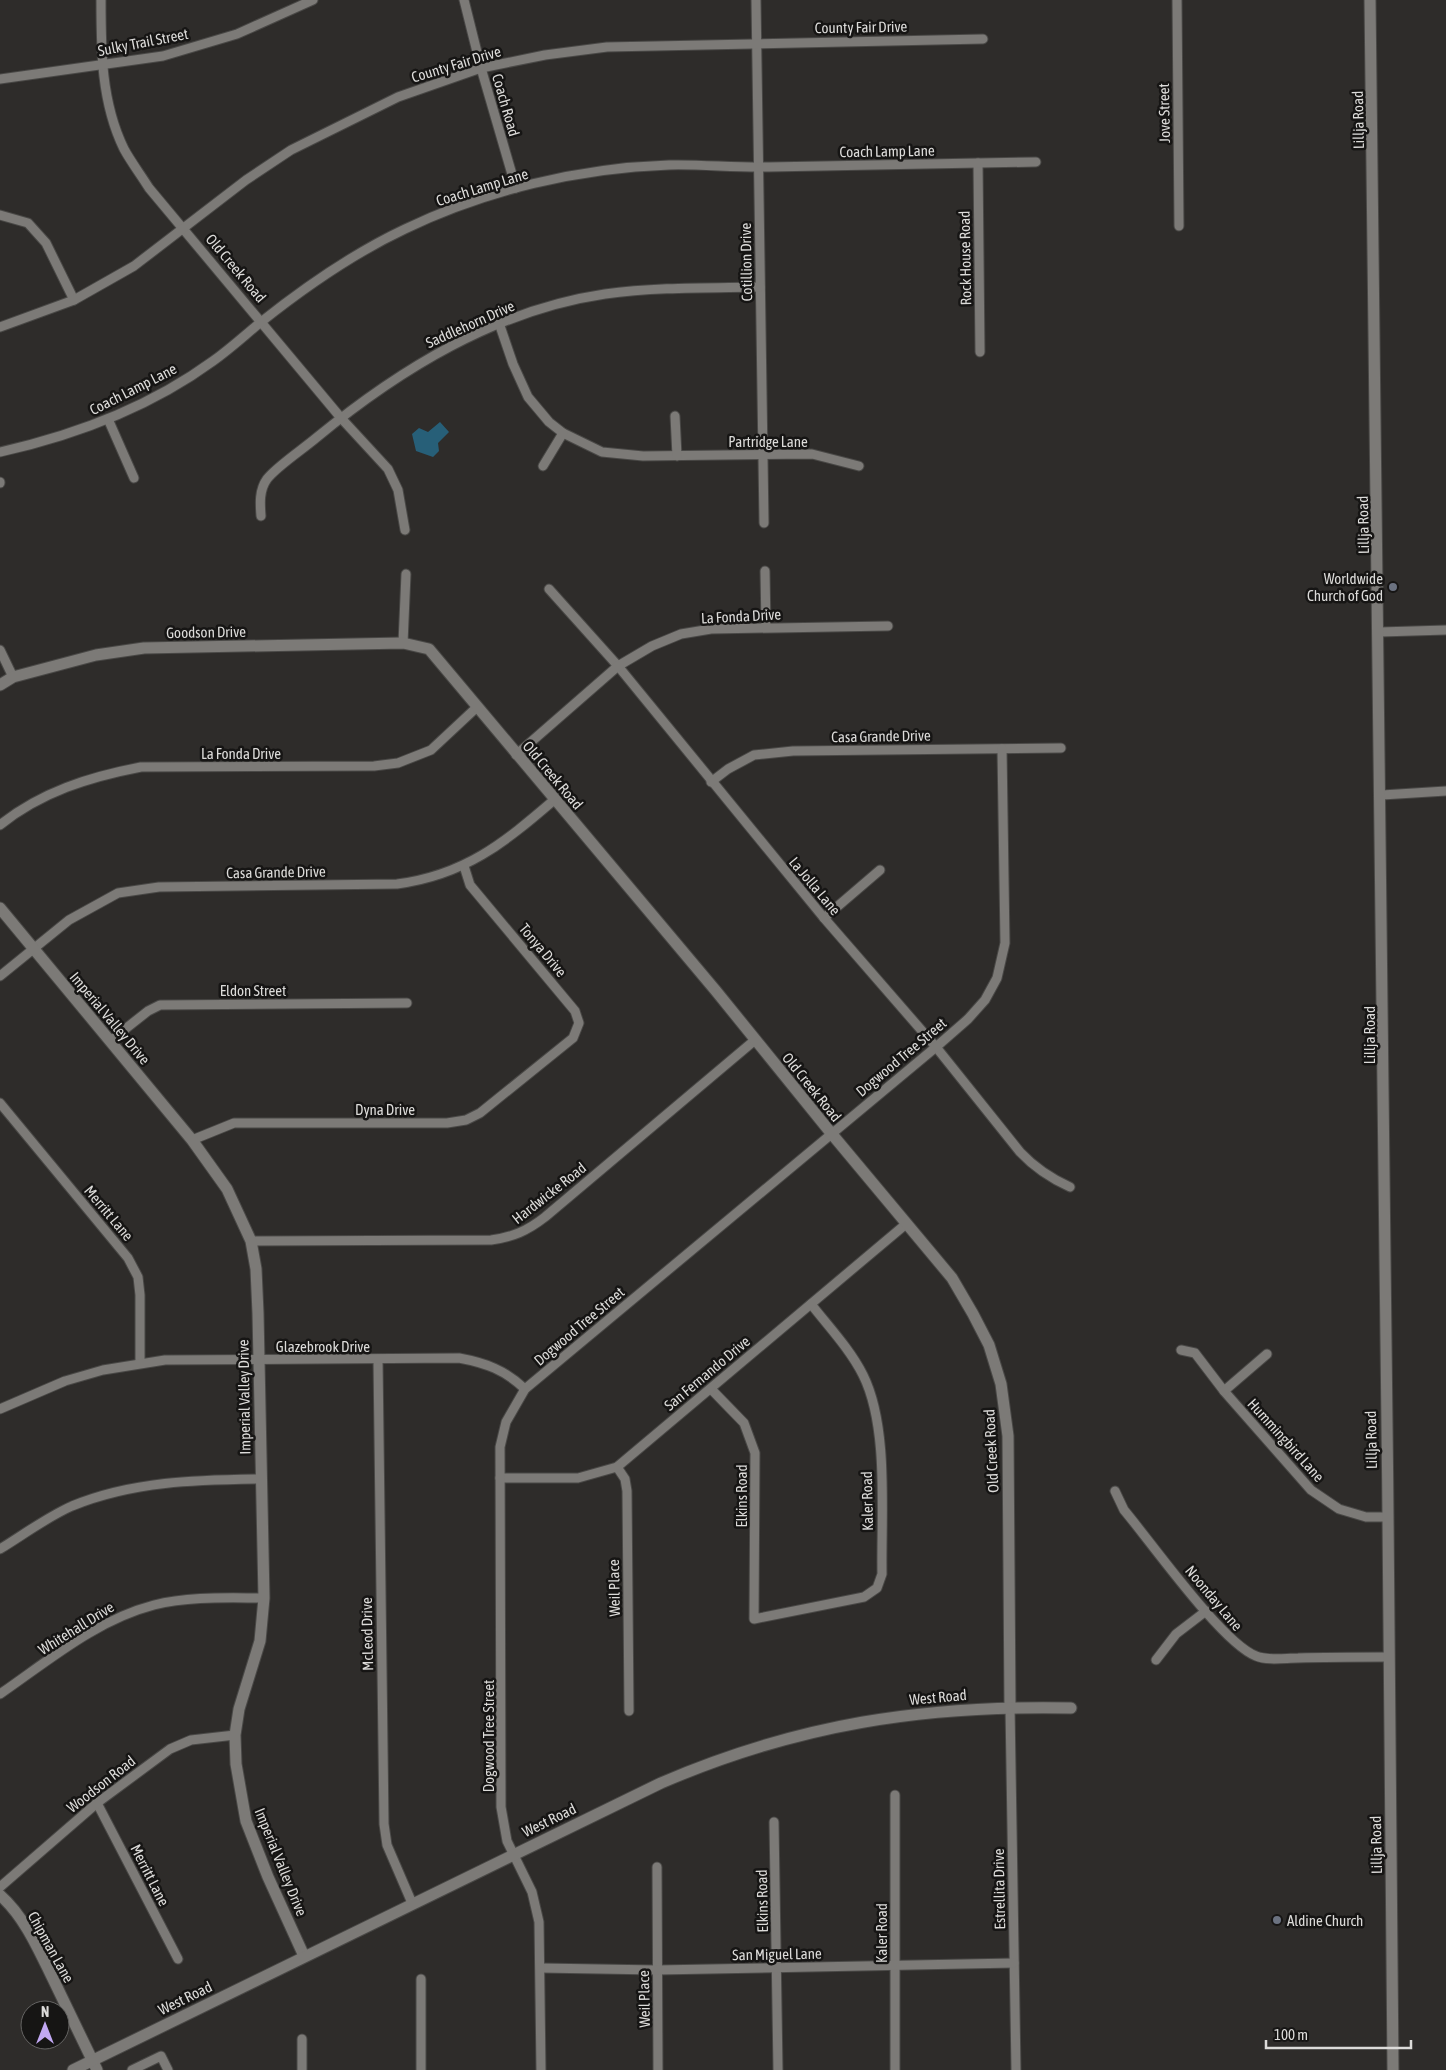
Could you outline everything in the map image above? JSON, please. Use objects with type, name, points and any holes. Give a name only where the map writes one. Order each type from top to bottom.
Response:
[{"type":"street","name":"Old Creek Road","points":[[101,0],[101,65],[110,108],[124,148],[149,188],[341,418],[388,469],[398,490],[404,513],[405,530]]},
{"type":"street","name":"Sulky Trail Street","points":[[0,79],[162,56],[237,34],[313,0]]},
{"type":"street","name":"Coach Road","points":[[464,0],[481,68],[516,188]]},
{"type":"street","name":"Cotillion Drive","points":[[756,0],[764,523]]},
{"type":"street","name":"Jove Street","points":[[1177,0],[1179,226]]},
{"type":"street","name":"Lillja Road","points":[[1370,0],[1382,795],[1393,2070]]},
{"type":"street","name":"County Fair Drive","points":[[0,327],[74,300],[134,266],[246,180],[291,150],[398,97],[481,68],[545,55],[607,47],[757,42],[983,39]]},
{"type":"street","name":"Coach Lamp Lane","points":[[0,452],[37,444],[85,429],[162,394],[213,361],[261,322],[352,258],[405,229],[458,206],[516,188],[604,170],[669,165],[759,167],[1036,162]]},
{"type":"street","name":"Rock House Road","points":[[978,163],[980,352]]},
{"type":"street","points":[[0,215],[28,223],[46,243],[74,300]]},
{"type":"street","name":"Saddlehorn Drive","points":[[261,516],[259,500],[266,480],[341,418],[385,385],[427,358],[499,323],[603,294],[638,290],[760,287]]},
{"type":"street","name":"Partridge Lane","points":[[499,323],[513,364],[528,397],[549,422],[564,433],[602,452],[643,456],[812,454],[859,466]]},
{"type":"street","points":[[675,416],[677,456]]},
{"type":"street","points":[[108,418],[134,478]]},
{"type":"street","points":[[543,466],[564,433]]},
{"type":"street","points":[[765,571],[766,627]]},
{"type":"street","points":[[403,643],[406,574]]},
{"type":"street","name":"La Jolla Lane","points":[[549,589],[618,666],[711,782],[824,918],[936,1047],[1032,1165],[1051,1179],[1070,1187]]},
{"type":"street","name":"La Fonda Drive","points":[[516,755],[618,666],[652,646],[681,634],[711,629],[888,626]]},
{"type":"street","points":[[1380,632],[1446,630]]},
{"type":"street","name":"Old Creek Road","points":[[403,643],[429,649],[476,708],[952,1278],[989,1345],[1001,1384],[1008,1436],[1010,1707]]},
{"type":"street","name":"Goodson Drive","points":[[0,684],[13,678],[96,655],[144,648],[403,643]]},
{"type":"street","points":[[0,650],[13,678]]},
{"type":"street","name":"La Fonda Drive","points":[[0,825],[15,813],[70,784],[141,767],[374,766],[398,763],[431,750],[476,708]]},
{"type":"street","name":"Casa Grande Drive","points":[[711,782],[728,769],[754,755],[793,751],[1061,748]]},
{"type":"street","name":"Dogwood Tree Street","points":[[541,2070],[539,1922],[532,1892],[507,1841],[501,1807],[500,1447],[506,1422],[525,1388],[936,1047],[968,1019],[985,1000],[997,978],[1005,943],[1002,749]]},
{"type":"street","points":[[1382,795],[1446,791]]},
{"type":"street","name":"Casa Grande Drive","points":[[0,976],[69,920],[118,893],[140,888],[397,884],[419,881],[464,866],[510,838],[554,800]]},
{"type":"street","name":"Tonya Drive","points":[[464,866],[470,885],[575,1011],[579,1023],[573,1038],[557,1051]]},
{"type":"street","points":[[824,918],[880,870]]},
{"type":"street","name":"Imperial Valley Drive","points":[[0,908],[192,1140],[227,1189],[252,1241],[256,1269],[264,1598],[260,1641],[239,1709],[236,1735],[236,1764],[246,1821],[268,1877],[304,1956]]},
{"type":"street","name":"Eldon Street","points":[[110,1041],[148,1011],[160,1005],[407,1003]]},
{"type":"street","name":"Hardwicke Road","points":[[252,1241],[491,1240],[512,1237],[529,1230],[755,1040]]},
{"type":"street","name":"Dyna Drive","points":[[192,1140],[234,1123],[446,1123],[466,1120],[480,1113],[557,1051]]},
{"type":"street","name":"Merritt Lane","points":[[0,1103],[128,1258],[138,1277],[140,1295],[140,1363]]},
{"type":"street","name":"San Fernando Drive","points":[[500,1478],[578,1478],[617,1467],[906,1224]]},
{"type":"street","name":"Kaler Road","points":[[754,1619],[864,1597],[877,1588],[882,1574],[880,1429],[873,1400],[858,1368],[810,1304]]},
{"type":"street","name":"Hummingbird Lane","points":[[1181,1350],[1195,1353],[1224,1391],[1292,1469],[1321,1498],[1339,1509],[1358,1516],[1387,1517]]},
{"type":"street","points":[[1224,1391],[1267,1354]]},
{"type":"street","name":"Glazebrook Drive","points":[[0,1410],[64,1381],[140,1363],[165,1360],[459,1358],[483,1362],[502,1370],[525,1388]]},
{"type":"street","name":"McLeod Drive","points":[[378,1360],[384,1824],[387,1845],[412,1903]]},
{"type":"street","name":"Elkins Road","points":[[711,1389],[744,1423],[755,1453],[754,1619]]},
{"type":"street","name":"Weil Place","points":[[617,1467],[624,1479],[627,1492],[629,1711]]},
{"type":"street","points":[[0,1549],[72,1507],[110,1494],[146,1485],[190,1480],[260,1479]]},
{"type":"street","name":"Noonday Lane","points":[[1115,1491],[1124,1510],[1206,1610],[1235,1643],[1256,1656],[1275,1658],[1389,1657]]},
{"type":"street","name":"Whitehall Drive","points":[[0,1694],[92,1630],[123,1614],[187,1599],[264,1598]]},
{"type":"street","points":[[1156,1660],[1176,1634],[1206,1610]]},
{"type":"street","name":"West Road","points":[[73,2070],[95,2066],[304,1956],[675,1778],[792,1737],[873,1719],[958,1709],[1010,1707],[1071,1708]]},
{"type":"street","name":"Estrellita Drive","points":[[1010,1707],[1016,2070]]},
{"type":"street","name":"Woodson Road","points":[[0,1887],[97,1803],[170,1749],[191,1740],[217,1735],[236,1735]]},
{"type":"street","name":"Kaler Road","points":[[895,1795],[895,2070]]},
{"type":"street","name":"Merritt Lane","points":[[97,1803],[178,1959]]},
{"type":"street","name":"Elkins Road","points":[[774,1822],[778,2070]]},
{"type":"street","name":"Weil Place","points":[[657,1867],[658,2070]]},
{"type":"street","name":"Chipman Lane","points":[[0,1895],[9,1903],[25,1926],[41,1954],[95,2066]]},
{"type":"street","name":"San Miguel Lane","points":[[541,1968],[657,1970],[1014,1963]]},
{"type":"street","points":[[421,1979],[421,2070]]},
{"type":"street","points":[[302,2039],[302,2070]]},
{"type":"street","points":[[132,2070],[161,2056],[168,2070]]},
{"type":"water","points":[[440,422],[449,432],[438,443],[439,451],[433,457],[416,451],[412,434],[419,428],[428,432]]},
{"type":"place","name":"Worldwide Church of God","points":[[1393,587]]},
{"type":"place","name":"Aldine Church","points":[[1277,1920]]}]
